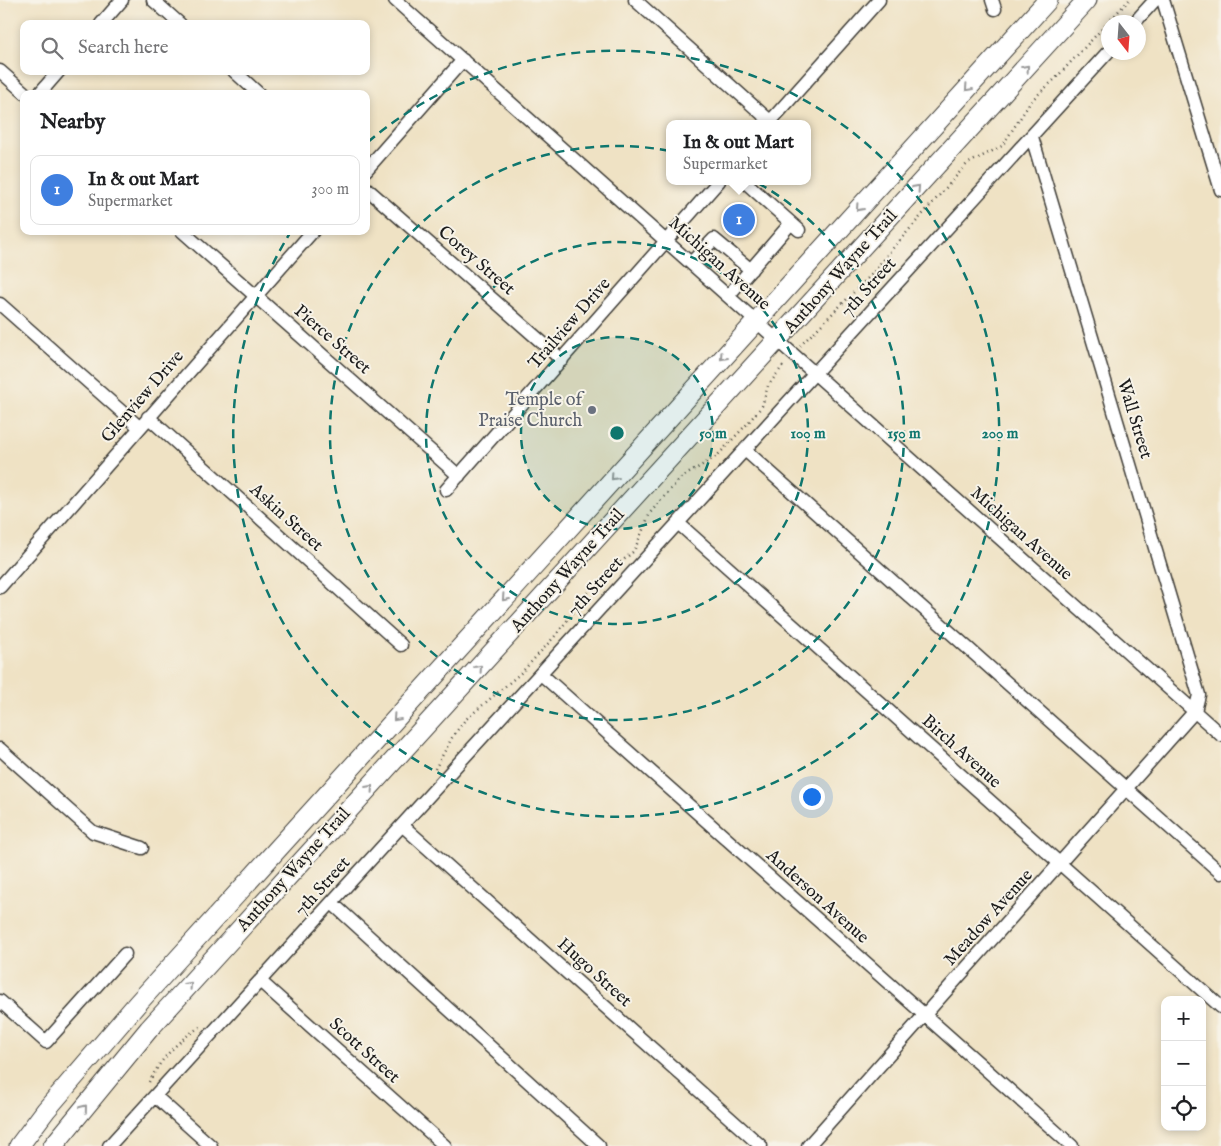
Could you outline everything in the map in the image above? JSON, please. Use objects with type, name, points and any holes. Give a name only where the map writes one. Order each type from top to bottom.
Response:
[{"type":"highway","name":"Anthony Wayne Trail","points":[[19,1146],[46,1110],[143,997],[1048,0]]},
{"type":"highway","name":"Anthony Wayne Trail","points":[[53,1146],[156,1022],[1087,0]]},
{"type":"street","points":[[104,20],[122,0]]},
{"type":"street","points":[[152,0],[175,20]]},
{"type":"street","name":"Michigan Avenue","points":[[395,0],[1221,734]]},
{"type":"street","points":[[635,0],[767,120]]},
{"type":"street","points":[[1141,15],[1155,0]]},
{"type":"street","points":[[1162,0],[1221,190]]},
{"type":"street","points":[[771,120],[876,1]]},
{"type":"street","points":[[370,165],[463,60]]},
{"type":"street","name":"7th Street","points":[[109,1146],[150,1093],[260,981],[332,904],[1101,60]]},
{"type":"street","points":[[0,71],[21,90]]},
{"type":"street","points":[[42,90],[56,75]]},
{"type":"street","points":[[238,75],[255,90]]},
{"type":"street","name":"Wall Street","points":[[1032,137],[1199,695],[1195,711]]},
{"type":"street","name":"Trailview Drive","points":[[446,490],[715,185]]},
{"type":"street","points":[[728,296],[750,270],[795,227],[748,185]]},
{"type":"street","name":"Corey Street","points":[[370,192],[562,360]]},
{"type":"street","name":"Pierce Street","points":[[186,235],[459,476]]},
{"type":"street","name":"Glenview Drive","points":[[0,587],[310,235]]},
{"type":"street","points":[[691,263],[714,239],[750,270]]},
{"type":"street","name":"Askin Street","points":[[0,304],[144,422],[401,646]]},
{"type":"street","points":[[745,450],[1221,873]]},
{"type":"street","name":"Birch Avenue","points":[[678,524],[1221,1007]]},
{"type":"street","name":"Anderson Avenue","points":[[541,674],[1072,1146]]},
{"type":"street","name":"Meadow Avenue","points":[[808,1146],[1195,711]]},
{"type":"street","points":[[0,749],[93,832],[142,848]]},
{"type":"street","name":"Hugo Street","points":[[402,826],[761,1146]]},
{"type":"street","points":[[332,904],[599,1146]]},
{"type":"street","points":[[0,1001],[46,1042],[125,954]]},
{"type":"street","name":"Scott Street","points":[[260,981],[445,1146]]},
{"type":"street","points":[[150,1093],[211,1146]]},
{"type":"path","points":[[802,342],[872,274],[967,164],[1002,146],[1032,100],[1055,79],[1129,0]]},
{"type":"path","points":[[433,773],[453,736],[465,720],[522,672],[556,636],[594,585],[634,551],[650,514],[669,491],[681,478],[717,456],[748,423],[762,406],[768,386],[778,370]]},
{"type":"path","points":[[323,892],[345,868]]},
{"type":"path","points":[[150,1093],[158,1066],[182,1038],[204,1024]]},
{"type":"place","name":"In & out Mart","points":[[739,220]]},
{"type":"place","name":"Temple of Praise Church","points":[[592,410]]}]
